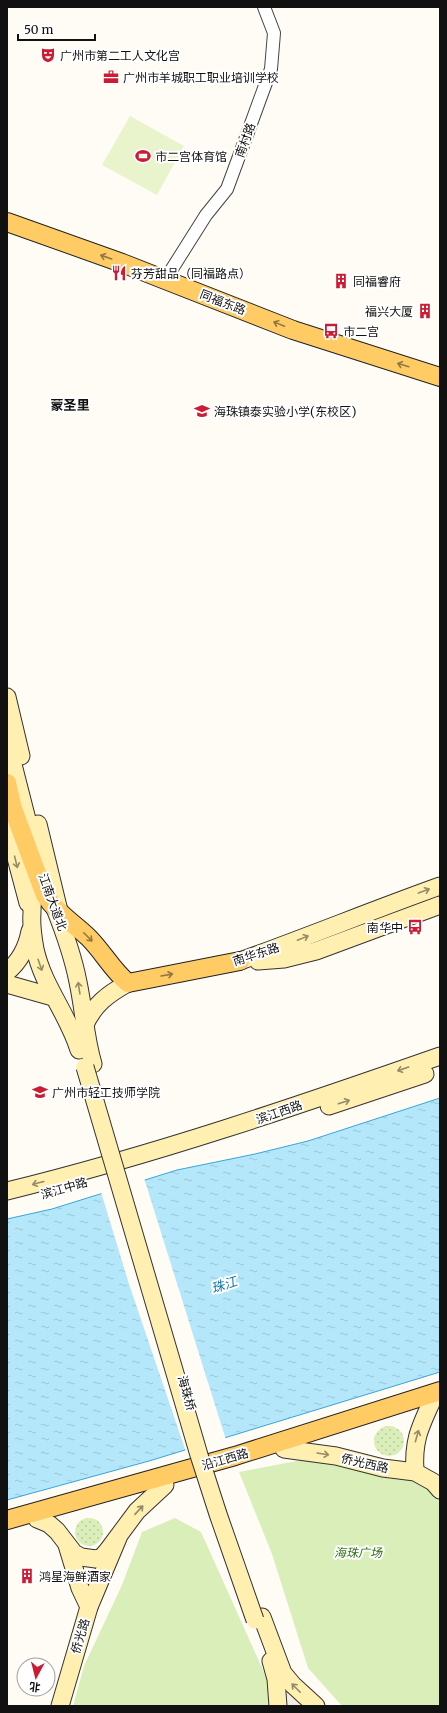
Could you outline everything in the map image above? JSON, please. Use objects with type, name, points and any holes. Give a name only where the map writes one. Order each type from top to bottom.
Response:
[{"type":"main road","name":"同福东路","points":[[7,222],[165,280],[293,330],[440,377]]},
{"type":"main road","points":[[7,696],[58,914]]},
{"type":"main road","name":"江南大道北","points":[[7,741],[33,844],[48,892],[58,914],[79,984],[89,1066]]},
{"type":"main road","name":"江南大道北","points":[[7,783],[10,817],[32,874],[34,893],[32,913],[35,949],[44,978],[53,997],[73,1030],[89,1066]]},
{"type":"main road","points":[[10,817],[42,889],[58,914],[88,937],[128,982]]},
{"type":"main road","name":"南华东路","points":[[84,1027],[93,1009],[100,1001],[108,994],[128,982],[240,961],[300,940],[343,922],[440,886]]},
{"type":"main road","points":[[240,961],[284,959],[316,951],[440,905]]},
{"type":"main road","points":[[7,972],[17,963],[27,945],[32,913]]},
{"type":"main road","points":[[7,984],[53,997]]},
{"type":"main road","name":"滨江西路","points":[[118,1166],[440,1056]]},
{"type":"main road","name":"海珠桥","points":[[89,1066],[199,1456],[218,1514],[259,1618],[283,1673],[293,1685],[316,1706]]},
{"type":"main road","name":"滨江西路","points":[[118,1166],[215,1144],[440,1068]]},
{"type":"main road","name":"滨江中路","points":[[7,1191],[118,1166]]},
{"type":"main road","name":"滨江中路","points":[[7,1203],[70,1187],[118,1166]]},
{"type":"main road","points":[[416,1472],[414,1450],[416,1440],[437,1398]]},
{"type":"main road","name":"沿江西路","points":[[7,1527],[165,1485],[284,1449],[437,1398]]},
{"type":"main road","name":"沿江西路","points":[[7,1520],[437,1398]]},
{"type":"main road","name":"侨光西路","points":[[284,1449],[336,1456],[383,1468],[416,1472],[433,1482],[440,1490]]},
{"type":"main road","points":[[37,1519],[49,1524],[57,1531],[66,1544],[81,1558],[96,1559],[102,1556],[118,1538],[137,1511],[165,1485]]},
{"type":"main road","points":[[89,1607],[118,1538]]},
{"type":"main road","name":"侨光路","points":[[60,1706],[89,1607],[80,1588],[66,1544]]},
{"type":"main road","name":"海珠桥","points":[[259,1618],[276,1679],[278,1706]]},
{"type":"street","name":"南村路","points":[[165,280],[206,215],[227,189],[271,70],[274,34],[264,7]]},
{"type":"green space","name":"市二宫体育馆","points":[[130,116],[184,146],[157,195],[102,165]]},
{"type":"green space","points":[[389,1426],[400,1430],[404,1441],[400,1452],[389,1456],[378,1452],[374,1441],[378,1430]]},
{"type":"green space","name":"海珠广场","points":[[307,1459],[415,1479],[430,1488],[440,1500],[440,1706],[342,1706],[308,1668],[272,1554],[239,1472]]},
{"type":"green space","points":[[89,1518],[99,1522],[103,1532],[99,1542],[89,1546],[79,1542],[75,1532],[79,1522]]},
{"type":"green space","points":[[175,1518],[201,1532],[272,1690],[272,1706],[73,1706],[84,1666],[122,1585],[142,1532]]},
{"type":"shaded area","points":[[286,1684],[309,1706],[286,1706]]},
{"type":"water","name":"珠江","points":[[440,1098],[440,1372],[149,1461],[7,1500],[7,1219],[52,1209],[177,1170],[255,1154],[308,1141]]},
{"type":"pier","points":[[144,1178],[226,1440],[186,1452],[129,1284],[101,1192]]},
{"type":"place","name":"广州市第二工人文化宫","points":[[48,55]]},
{"type":"place","name":"广州市羊城职工职业培训学校","points":[[111,77]]},
{"type":"place","name":"市二宫体育馆","points":[[143,156]]},
{"type":"place","name":"芬芳甜品（同福路点）","points":[[119,273]]},
{"type":"place","name":"同福睿府","points":[[341,281]]},
{"type":"place","name":"福兴大厦","points":[[425,311]]},
{"type":"place","name":"市二宫","points":[[331,331]]},
{"type":"place","name":"海珠镇泰实验小学(东校区)","points":[[202,411]]},
{"type":"place","name":"南华中","points":[[415,927]]},
{"type":"place","name":"广州市轻工技师学院","points":[[40,1092]]},
{"type":"place","name":"鸿星海鲜酒家","points":[[27,1576]]},
{"type":"district","name":"蒙圣里","points":[[70,405]]}]
